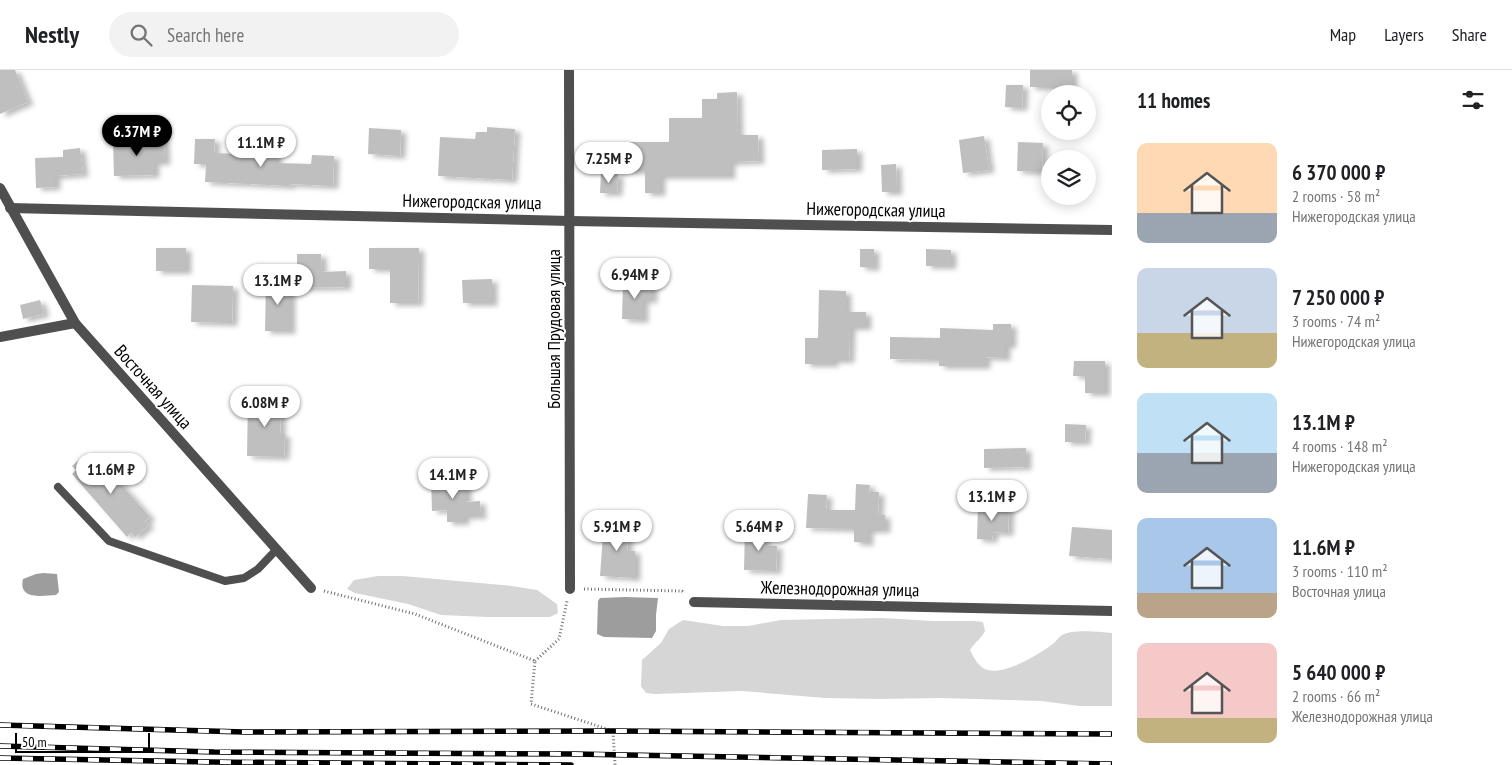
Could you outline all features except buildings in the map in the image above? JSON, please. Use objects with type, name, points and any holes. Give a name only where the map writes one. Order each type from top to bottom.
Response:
[{"type":"street","name":"Большая Прудовая улица","points":[[569,70],[570,589]]},
{"type":"street","name":"Восточная улица","points":[[0,188],[75,324],[311,588]]},
{"type":"street","name":"Нижегородская улица","points":[[10,208],[1112,230]]},
{"type":"street","points":[[0,337],[75,324]]},
{"type":"street","name":"Железнодорожная улица","points":[[694,602],[1112,611]]},
{"type":"lane","points":[[58,487],[109,541],[225,581],[244,578],[258,569],[277,549]]},
{"type":"path","points":[[311,588],[415,614],[536,661]]},
{"type":"path","points":[[615,765],[613,731],[531,704],[536,661],[559,639],[570,589],[682,591],[694,602]]},
{"type":"shaded area","points":[[43,573],[57,574],[59,592],[56,595],[44,596],[28,594],[22,586],[23,579]]},
{"type":"shaded area","points":[[378,576],[403,576],[537,590],[557,604],[558,613],[550,617],[441,615],[408,604],[355,593],[347,589],[354,580]]},
{"type":"shaded area","points":[[600,598],[658,598],[656,631],[652,638],[604,637],[597,634],[598,601]]},
{"type":"shaded area","points":[[882,618],[983,622],[985,631],[970,650],[975,660],[983,668],[990,671],[1020,664],[1067,633],[1087,631],[1112,633],[1112,706],[1079,706],[1042,701],[940,698],[825,698],[742,691],[655,694],[646,693],[641,686],[642,660],[661,643],[669,629],[683,620],[723,626],[748,626],[781,620]]},
{"type":"railway","points":[[0,725],[244,732],[613,731],[1112,734]]},
{"type":"railway","points":[[0,746],[214,752],[574,754],[1112,764]]},
{"type":"railway","points":[[0,758],[571,765]]}]
